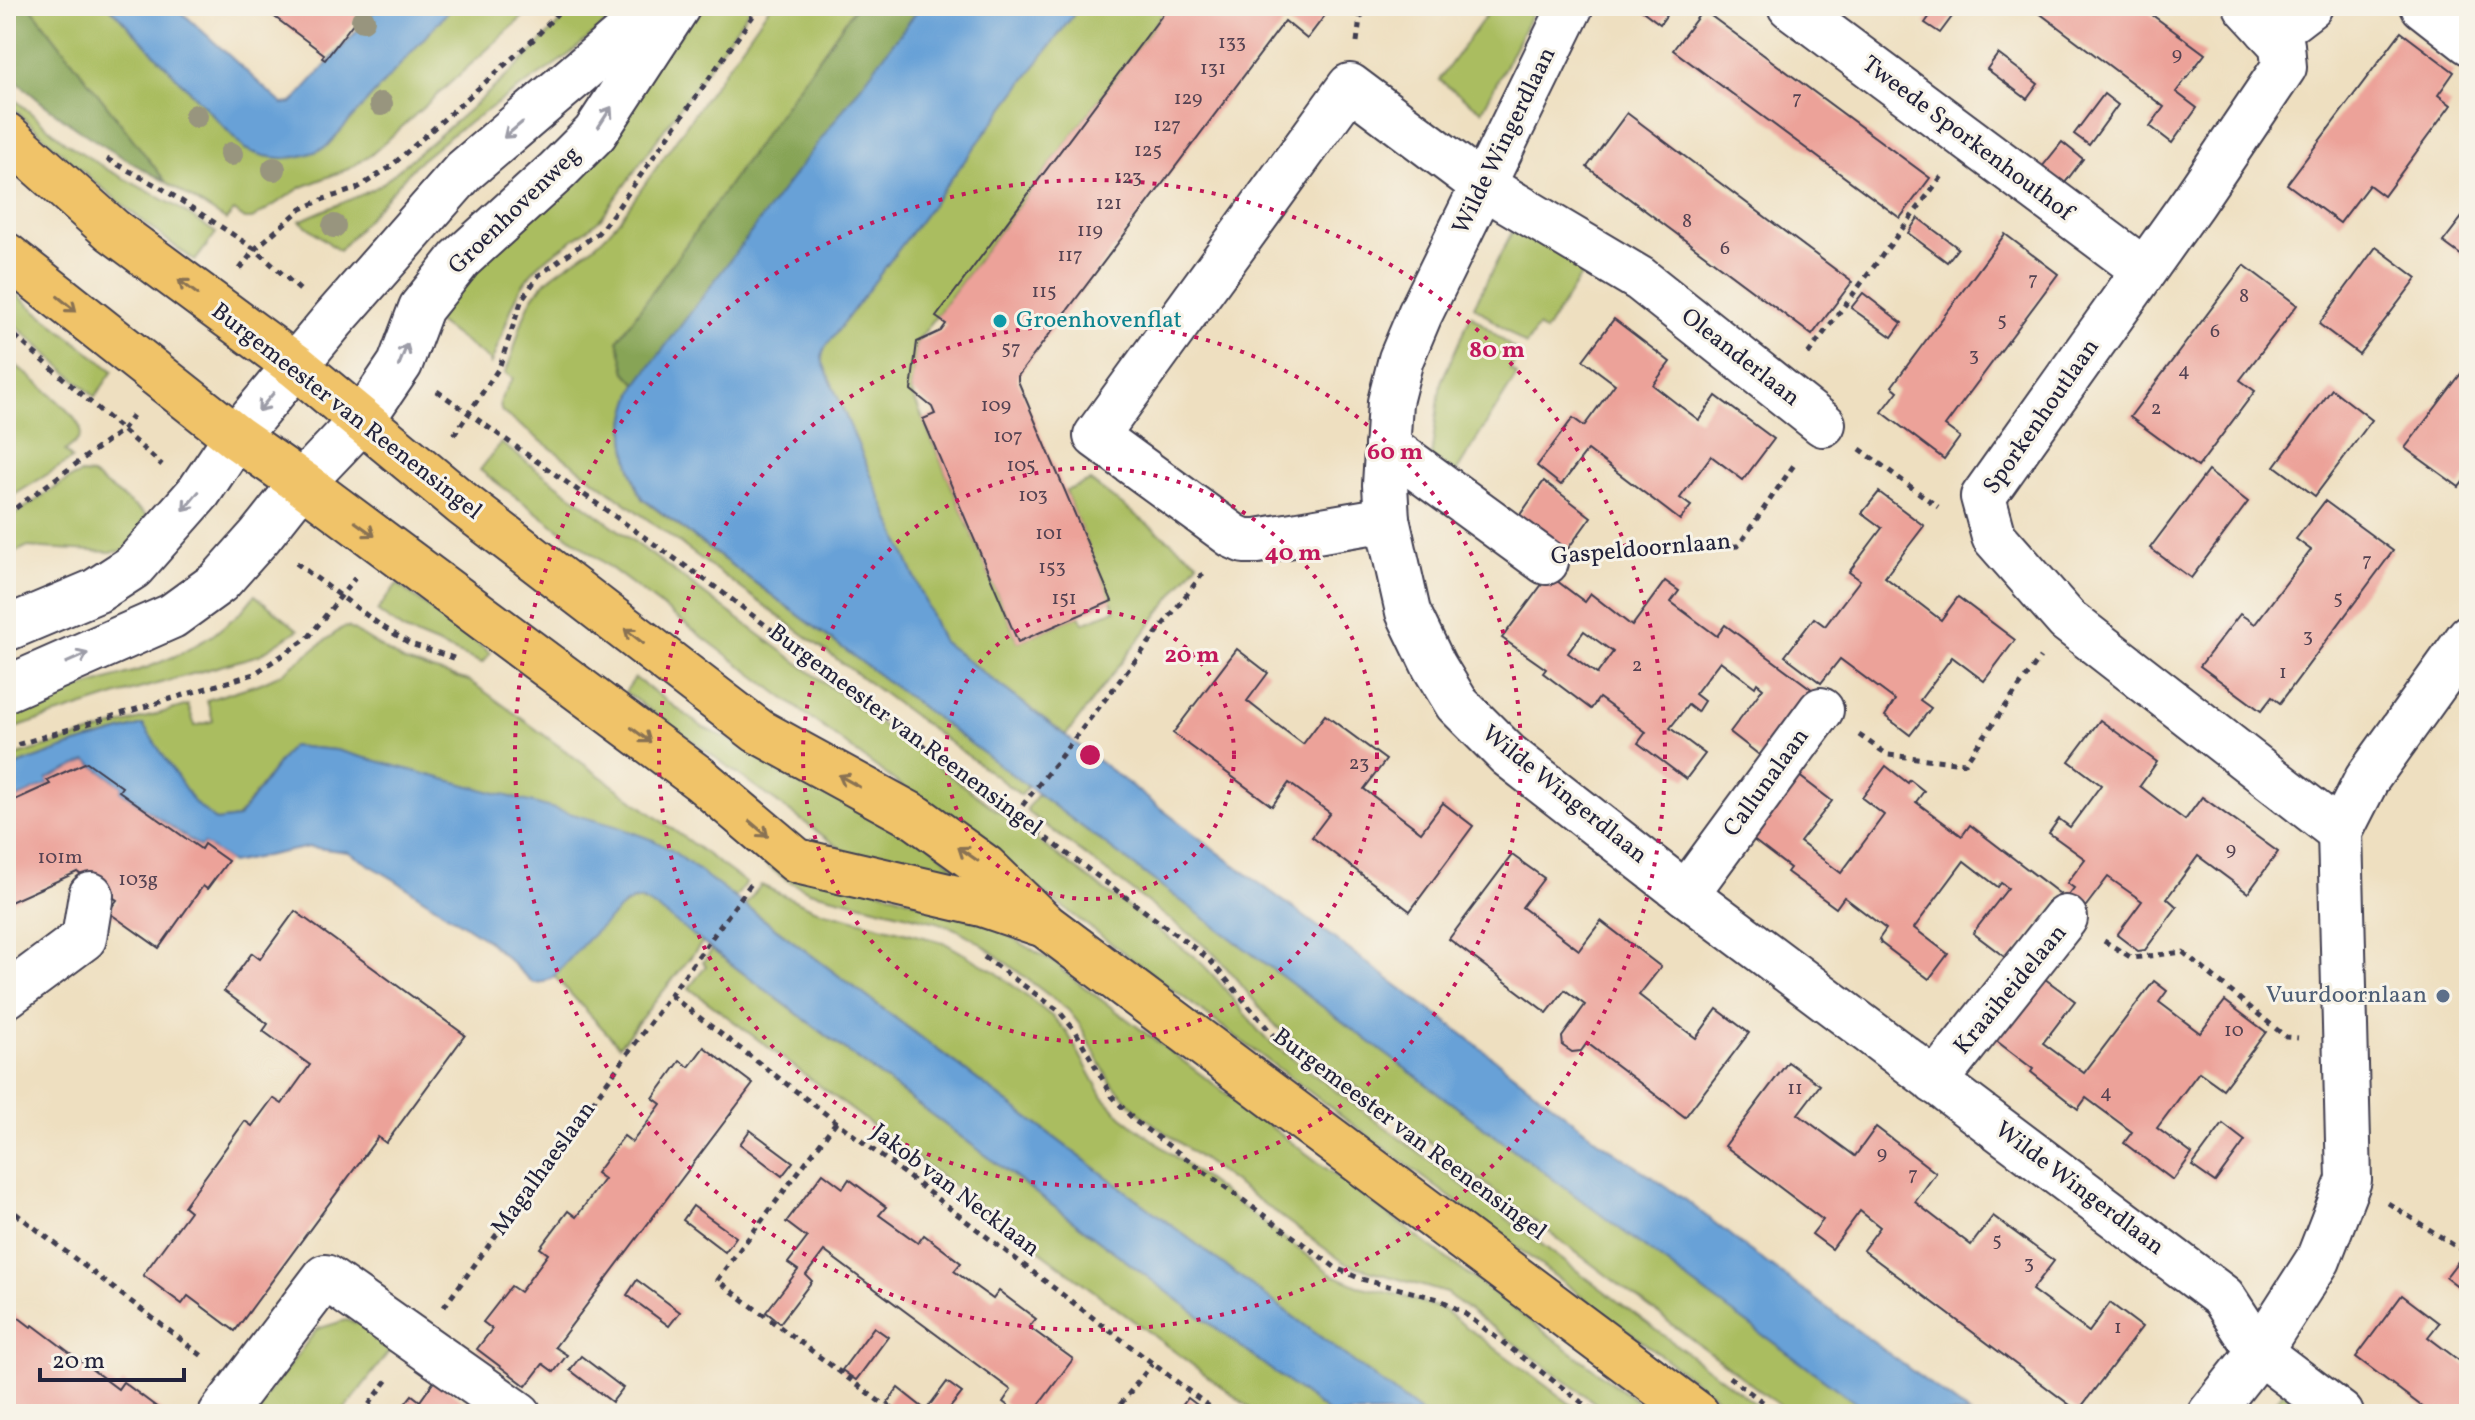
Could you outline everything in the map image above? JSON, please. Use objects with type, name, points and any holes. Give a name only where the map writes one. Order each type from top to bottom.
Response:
[{"type":"main road","name":"Burgemeester van Reenensingel","points":[[6,135],[112,230],[296,366],[464,505],[758,731],[917,818],[985,867],[1046,926],[1697,1414]]},
{"type":"main road","name":"Burgemeester van Reenensingel","points":[[6,255],[236,437],[700,779],[797,861],[982,904],[1046,926]]},
{"type":"street","points":[[6,629],[96,591],[133,567],[199,492],[236,437],[333,320],[464,171],[657,6]]},
{"type":"street","name":"Groenhovenweg","points":[[6,689],[172,616],[219,582],[302,483],[362,420],[400,364],[421,308],[460,259],[595,133],[678,6]]},
{"type":"street","name":"Wilde Wingerdlaan","points":[[1571,6],[1482,185],[1401,359],[1390,402],[1385,485],[1387,519],[1408,612],[1434,666],[1457,704],[1508,755],[1686,894],[2223,1297],[2259,1352],[2341,1414]]},
{"type":"street","name":"Tweede Sporkenhouthof","points":[[1790,6],[2144,270]]},
{"type":"street","points":[[2256,17],[2293,19],[2310,6]]},
{"type":"street","points":[[2423,6],[2469,42]]},
{"type":"street","name":"Sporkenhoutlaan","points":[[2256,17],[2282,45],[2284,67],[1983,497],[1994,537],[2067,620],[2340,832]]},
{"type":"street","name":"Oleanderlaan","points":[[1233,536],[1096,436],[1350,86],[1482,185],[1640,279],[1823,424]]},
{"type":"street","name":"Gaspeldoornlaan","points":[[1387,446],[1546,562]]},
{"type":"street","points":[[1233,536],[1244,541],[1257,541],[1387,519]]},
{"type":"street","points":[[2210,1414],[2259,1352],[2318,1260],[2349,1180],[2340,832],[2367,779],[2469,637]]},
{"type":"street","name":"Callunalaan","points":[[1686,894],[1821,710]]},
{"type":"street","points":[[6,996],[84,938],[91,895]]},
{"type":"street","name":"Kraaiheidelaan","points":[[1935,1082],[2065,918]]},
{"type":"street","points":[[231,1400],[325,1277],[519,1414]]},
{"type":"path","points":[[255,249],[301,209],[356,189],[389,168],[535,38],[564,6]]},
{"type":"path","points":[[469,413],[499,368],[522,299],[539,275],[598,233],[760,6]]},
{"type":"path","points":[[1781,389],[1969,141]]},
{"type":"path","points":[[95,152],[163,189],[255,249],[333,320]]},
{"type":"path","name":"Burgemeester van Reenensingel","points":[[400,364],[718,589],[1209,959],[1274,1036]]},
{"type":"path","name":"Oleanderlaan","points":[[1823,424],[1964,526],[1994,537]]},
{"type":"path","name":"Gaspeldoornlaan","points":[[1546,562],[1738,546],[1823,424]]},
{"type":"path","points":[[6,515],[121,431]]},
{"type":"path","points":[[1015,815],[1233,536]]},
{"type":"path","points":[[6,748],[254,674],[308,638],[340,596]]},
{"type":"path","name":"Callunalaan","points":[[1821,710],[1888,755],[1965,763],[2067,620]]},
{"type":"path","name":"Magalhaeslaan","points":[[417,1342],[740,897]]},
{"type":"path","name":"Kraaiheidelaan","points":[[2065,918],[2132,958],[2183,952],[2286,1037],[2345,1039]]},
{"type":"path","points":[[978,952],[1058,1010],[1076,1032],[1112,1096],[1135,1121],[1336,1268],[1361,1279],[1439,1299],[1464,1313],[1597,1414]]},
{"type":"path","name":"Jakob van Necklaan","points":[[670,995],[1219,1414]]},
{"type":"path","points":[[836,1122],[717,1280],[896,1414]]},
{"type":"path","points":[[2349,1180],[2469,1255]]},
{"type":"path","points":[[6,1206],[231,1400]]},
{"type":"path","points":[[1113,1414],[1152,1364]]},
{"type":"path","points":[[1729,1376],[1779,1414]]},
{"type":"green space","points":[[6,6],[30,6],[166,182],[82,132],[6,71]]},
{"type":"green space","points":[[30,6],[109,6],[245,149],[326,147],[453,6],[535,6],[371,155],[348,169],[302,187],[252,219],[245,219],[234,211],[226,220],[166,182]]},
{"type":"green space","points":[[574,6],[626,6],[566,57],[455,132],[416,164],[339,251],[300,221],[382,184],[506,77]]},
{"type":"green space","points":[[703,6],[752,6],[601,218],[543,261],[527,279],[514,302],[490,365],[489,360],[432,318]]},
{"type":"green space","points":[[770,6],[856,6],[619,340],[626,372],[637,384],[625,422],[632,474],[642,499],[1028,786],[1021,795],[502,412],[500,403],[513,378],[505,373],[533,297],[554,275],[599,242],[621,218]]},
{"type":"green space","points":[[856,6],[921,6],[637,384],[626,372],[618,340]]},
{"type":"green space","points":[[1080,6],[1169,6],[917,342],[911,391],[1018,642],[1079,615],[1083,623],[1115,610],[1065,491],[1090,481],[1198,562],[1066,735],[942,641],[822,356]]},
{"type":"green space","points":[[1493,6],[1536,6],[1482,111],[1439,80]]},
{"type":"green space","points":[[6,92],[65,142],[216,233],[195,261],[51,144],[6,101]]},
{"type":"green space","points":[[1515,226],[1587,266],[1545,332],[1538,327],[1526,345],[1474,306]]},
{"type":"green space","points":[[6,284],[113,371],[95,397],[6,317]]},
{"type":"green space","points":[[1471,315],[1520,354],[1510,369],[1517,375],[1455,474],[1431,458],[1441,382]]},
{"type":"green space","points":[[6,357],[72,415],[81,435],[65,451],[72,459],[6,500]]},
{"type":"green space","points":[[501,443],[1196,958],[1265,1038],[1769,1414],[1739,1414],[480,470]]},
{"type":"green space","points":[[81,474],[92,475],[158,524],[125,551],[26,547],[6,557],[6,520]]},
{"type":"green space","points":[[397,584],[490,653],[482,663],[403,630],[377,611]]},
{"type":"green space","points":[[255,595],[298,630],[259,655],[6,731],[6,711],[149,667],[180,654],[213,635],[241,612]]},
{"type":"green space","points":[[348,627],[405,662],[469,681],[746,883],[735,898],[671,850],[336,750],[291,746],[237,818],[216,821],[194,802],[143,725],[6,769],[8,758],[188,705],[195,726],[213,721],[207,700],[281,674],[342,628]]},
{"type":"green space","points":[[635,678],[704,728],[908,824],[979,890],[847,853],[625,692]]},
{"type":"green space","points":[[1038,794],[1871,1414],[1791,1414],[1278,1028],[1209,949],[1028,812]]},
{"type":"green space","points":[[764,853],[994,927],[1060,966],[1654,1414],[1610,1414],[1446,1293],[1345,1263],[1144,1117],[1110,1082],[1080,1025],[1068,1010],[980,943],[937,922],[809,891],[788,881],[759,860]]},
{"type":"green space","points":[[761,885],[814,909],[943,942],[997,973],[1067,1032],[1103,1097],[1122,1117],[1333,1275],[1358,1286],[1442,1309],[1584,1414],[1423,1414],[745,905]]},
{"type":"green space","points":[[633,900],[643,901],[661,910],[703,942],[619,1046],[554,976],[601,925]]},
{"type":"green space","points":[[712,950],[1330,1414],[1258,1414],[689,988],[706,966],[703,962]]},
{"type":"green space","points":[[346,1320],[371,1328],[394,1345],[341,1414],[253,1414],[317,1329]]},
{"type":"green space","points":[[2283,1392],[2314,1414],[2266,1414]]},
{"type":"water","points":[[109,6],[175,6],[282,104],[292,103],[379,6],[453,6],[326,147],[305,155],[276,158],[245,149]]},
{"type":"water","points":[[921,6],[1080,6],[822,356],[942,641],[1232,863],[1460,1032],[1599,1141],[1687,1201],[1970,1414],[1871,1414],[642,498],[635,483],[625,436],[627,411],[637,384]]},
{"type":"water","points":[[143,725],[194,802],[216,821],[238,818],[291,746],[336,750],[615,826],[653,840],[671,850],[1423,1414],[1330,1414],[642,900],[633,900],[624,905],[554,976],[544,982],[533,983],[487,940],[348,852],[309,847],[231,863],[204,844],[200,847],[120,791],[122,787],[87,761],[47,779],[49,784],[6,803],[6,769]]},
{"type":"building","points":[[260,6],[366,6],[325,60],[322,58],[324,54]]},
{"type":"building","name":"Groenhovenflat","points":[[1169,6],[1332,6],[1307,39],[1285,21],[1018,376],[1112,601],[1018,642],[923,419],[935,414],[932,407],[911,390],[917,342],[941,331],[946,324],[936,317]]},
{"type":"building","points":[[1636,6],[1673,6],[1660,24]]},
{"type":"building","points":[[1937,6],[1960,6],[1940,33],[1925,23]]},
{"type":"building","points":[[2030,6],[2140,6],[2205,54],[2176,92],[2197,108],[2172,143],[2150,126],[2164,107]]},
{"type":"building","points":[[1703,10],[1930,178],[1900,218],[1673,50]]},
{"type":"building","points":[[2401,32],[2454,72],[2438,95],[2451,105],[2384,196],[2369,185],[2340,223],[2287,184]]},
{"type":"building","points":[[1998,54],[2038,84],[2027,99],[1987,69]]},
{"type":"building","points":[[2104,94],[2118,105],[2089,145],[2074,134]]},
{"type":"building","points":[[1627,113],[1852,282],[1812,335],[1587,167]]},
{"type":"building","points":[[2062,142],[2083,159],[2064,184],[2042,167]]},
{"type":"building","points":[[2469,208],[2469,261],[2443,242]]},
{"type":"building","points":[[1918,218],[1958,248],[1947,262],[1908,233]]},
{"type":"building","points":[[2005,234],[2058,274],[1945,426],[1960,437],[1944,459],[1882,412],[1898,391],[1892,386]]},
{"type":"building","points":[[2376,247],[2417,278],[2359,354],[2319,324]]},
{"type":"building","points":[[2244,265],[2297,305],[2240,380],[2255,391],[2198,467],[2130,417]]},
{"type":"building","points":[[1863,293],[1902,323],[1892,337],[1851,308]]},
{"type":"building","points":[[1614,319],[1670,362],[1653,385],[1676,403],[1699,420],[1716,396],[1774,439],[1743,480],[1711,456],[1680,498],[1691,506],[1680,520],[1588,450],[1561,485],[1537,466],[1573,418],[1584,426],[1615,384],[1583,360]]},
{"type":"building","points":[[2469,363],[2469,474],[2459,487],[2405,448]]},
{"type":"building","points":[[2332,389],[2372,420],[2315,496],[2275,466]]},
{"type":"building","points":[[2208,471],[2248,502],[2191,578],[2150,548]]},
{"type":"building","points":[[1544,481],[1591,517],[1564,554],[1517,519]]},
{"type":"building","points":[[1879,492],[1924,526],[1885,577],[1941,620],[1958,597],[2015,640],[1984,681],[1952,657],[1920,700],[1931,708],[1910,735],[1885,716],[1895,700],[1840,659],[1821,683],[1785,656],[1814,618],[1825,626],[1860,580],[1849,572],[1882,528],[1862,513]]},
{"type":"building","points":[[2325,501],[2393,551],[2280,703],[2272,697],[2261,711],[2200,666],[2240,614],[2255,624],[2311,550],[2296,539]]},
{"type":"building","points":[[1549,575],[1585,602],[1591,594],[1632,626],[1665,581],[1679,591],[1671,602],[1717,636],[1725,625],[1817,693],[1767,761],[1730,732],[1763,688],[1757,683],[1755,687],[1720,661],[1695,694],[1704,701],[1697,712],[1688,705],[1670,728],[1705,754],[1686,779],[1638,743],[1646,732],[1599,698],[1591,709],[1543,673],[1546,669],[1502,638]],"holes":[[[1584,631],[1613,652],[1597,674],[1568,653]]]},
{"type":"building","points":[[1237,649],[1268,673],[1247,701],[1303,744],[1325,715],[1386,760],[1364,789],[1421,832],[1443,803],[1473,826],[1410,911],[1312,837],[1330,813],[1289,783],[1272,806],[1173,733]]},
{"type":"building","points":[[2100,720],[2157,762],[2140,786],[2162,803],[2185,820],[2202,797],[2278,852],[2248,893],[2198,856],[2167,898],[2177,907],[2145,950],[2138,951],[2117,935],[2142,901],[2108,877],[2083,910],[2066,898],[2074,888],[2067,883],[2085,859],[2049,833],[2059,819],[2070,827],[2101,785],[2069,761]]},
{"type":"building","points":[[87,762],[122,787],[119,791],[201,849],[204,844],[228,861],[207,889],[203,886],[159,948],[108,912],[117,900],[77,872],[6,904],[6,804],[50,784],[47,780]]},
{"type":"building","points":[[1886,766],[1924,791],[1916,802],[1962,836],[1970,825],[2060,894],[2010,961],[1973,933],[2008,888],[2001,883],[1998,887],[1964,861],[1914,928],[1948,954],[1929,979],[1881,943],[1879,939],[1886,929],[1844,897],[1836,908],[1787,872],[1790,868],[1747,835],[1794,772],[1832,801],[1800,842],[1841,873],[1884,815],[1862,798]]},
{"type":"building","points":[[1512,855],[1544,878],[1522,907],[1579,950],[1601,921],[1661,967],[1639,995],[1667,1017],[1696,1038],[1717,1009],[1749,1033],[1685,1117],[1587,1043],[1581,1051],[1572,1052],[1563,1046],[1562,1037],[1585,1005],[1565,990],[1547,1013],[1449,939]]},
{"type":"building","points":[[295,911],[465,1035],[386,1143],[378,1137],[235,1331],[188,1296],[182,1304],[143,1275],[190,1211],[184,1206],[245,1121],[252,1126],[273,1098],[282,1104],[310,1065],[263,1031],[268,1024],[224,991],[252,953],[260,959]]},
{"type":"building","points":[[2037,973],[2075,1001],[2043,1043],[2084,1073],[2154,981],[2167,991],[2159,1002],[2200,1033],[2225,1001],[2266,1032],[2223,1089],[2199,1072],[2157,1128],[2192,1154],[2173,1180],[2124,1143],[2132,1132],[2086,1098],[2078,1109],[1990,1036]]},
{"type":"building","points":[[704,1047],[753,1084],[555,1347],[567,1355],[554,1372],[543,1364],[526,1386],[477,1349],[492,1329],[483,1322],[511,1286],[520,1292],[548,1254],[540,1248],[568,1211],[576,1217],[604,1179],[596,1173],[624,1136],[632,1142],[661,1104],[653,1098],[680,1061],[689,1067]]},
{"type":"building","points":[[1788,1062],[1820,1085],[1798,1114],[1855,1156],[1876,1127],[1936,1173],[1915,1202],[1971,1245],[1993,1216],[2054,1261],[2032,1290],[2089,1332],[2110,1303],[2142,1327],[2078,1411],[1863,1250],[1880,1227],[1860,1211],[1832,1249],[1812,1234],[1823,1220],[1725,1146]]},
{"type":"building","points":[[2223,1124],[2245,1141],[2215,1182],[2192,1166]]},
{"type":"building","points":[[750,1130],[793,1162],[782,1176],[740,1144]]},
{"type":"building","points":[[823,1173],[843,1188],[849,1179],[886,1207],[879,1215],[918,1243],[924,1235],[961,1263],[954,1271],[993,1299],[999,1291],[1036,1319],[1029,1327],[1073,1359],[1032,1414],[1019,1414],[1003,1402],[1011,1390],[824,1251],[806,1275],[812,1281],[780,1323],[766,1312],[798,1270],[788,1263],[807,1238],[786,1222]]},
{"type":"building","points":[[693,1206],[736,1237],[725,1252],[683,1220]]},
{"type":"building","points":[[2459,1260],[2469,1267],[2469,1295],[2446,1277]]},
{"type":"building","points":[[637,1280],[680,1312],[669,1326],[627,1295]]},
{"type":"building","points":[[2402,1295],[2439,1323],[2428,1337],[2469,1368],[2469,1414],[2432,1414],[2356,1357]]},
{"type":"building","points":[[6,1308],[118,1389],[123,1382],[166,1414],[45,1414],[40,1410],[37,1414],[6,1414]]},
{"type":"building","points":[[874,1327],[888,1337],[856,1380],[842,1370]]},
{"type":"building","points":[[581,1356],[623,1388],[612,1402],[570,1370]]},
{"type":"building","points":[[435,1380],[480,1414],[397,1414],[412,1395],[420,1401]]},
{"type":"building","points":[[947,1382],[962,1393],[945,1414],[902,1414],[887,1403],[898,1388],[926,1410]]},
{"type":"building","points":[[1188,1398],[1209,1414],[1176,1414]]},
{"type":"place","name":"Groenhovenflat","points":[[1000,321]]},
{"type":"place","name":"Vuurdoornlaan","points":[[2443,996]]}]
